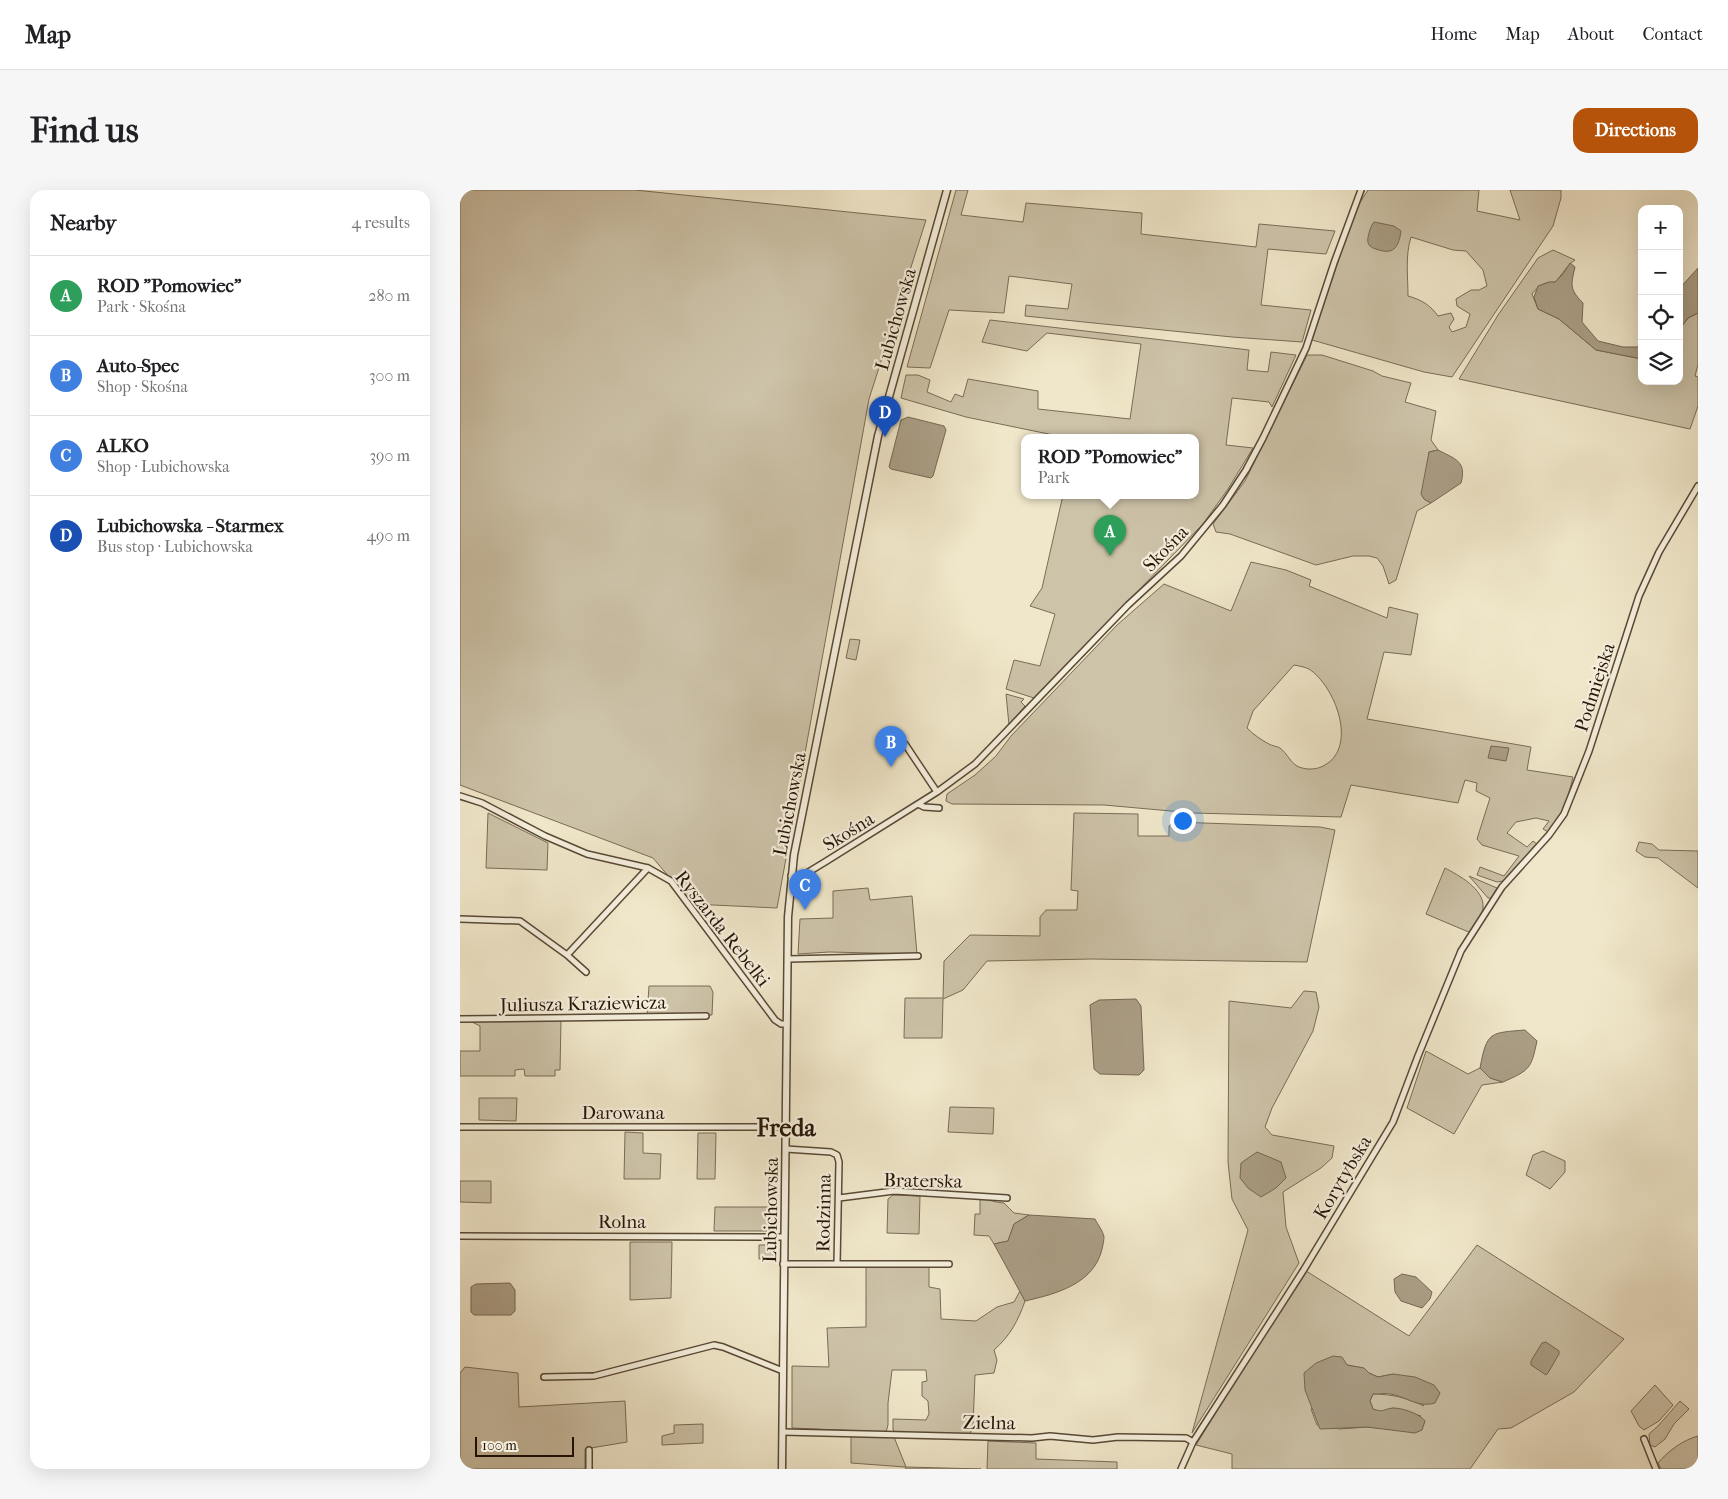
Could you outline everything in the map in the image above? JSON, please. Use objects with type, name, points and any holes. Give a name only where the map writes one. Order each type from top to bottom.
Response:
[{"type":"street","name":"Lubichowska","points":[[782,1469],[788,917],[791,876],[878,436],[946,190]]},
{"type":"street","name":"Skośna","points":[[791,876],[802,876],[937,792],[975,764],[1128,605],[1181,556],[1223,505],[1246,470],[1306,348],[1361,190]]},
{"type":"street","name":"Podmiejska","points":[[1502,887],[1549,835],[1564,814],[1589,751],[1639,596],[1660,552],[1698,486]]},
{"type":"street","points":[[905,744],[937,792]]},
{"type":"street","name":"Ryszarda Rebelki","points":[[460,796],[482,803],[545,836],[588,854],[648,868],[671,881],[775,1020],[781,1024],[787,1024]]},
{"type":"street","points":[[918,804],[924,807],[939,808]]},
{"type":"street","points":[[567,955],[648,868]]},
{"type":"street","name":"Korytybska","points":[[1181,1469],[1193,1442],[1303,1271],[1394,1122],[1418,1056],[1461,951],[1502,887]]},
{"type":"street","points":[[460,919],[520,921],[567,955],[586,972]]},
{"type":"street","points":[[788,959],[918,956]]},
{"type":"street","name":"Juliusza Kraziewicza","points":[[460,1019],[706,1016]]},
{"type":"street","name":"Darowana","points":[[460,1127],[786,1127]]},
{"type":"street","name":"Rodzinna","points":[[786,1149],[831,1152],[837,1156],[839,1198],[837,1264]]},
{"type":"street","name":"Braterska","points":[[839,1198],[894,1191],[1007,1198]]},
{"type":"street","name":"Rolna","points":[[460,1236],[784,1237]]},
{"type":"street","points":[[784,1264],[950,1264]]},
{"type":"street","points":[[544,1377],[594,1376],[707,1346],[723,1346],[783,1371]]},
{"type":"street","name":"Zielna","points":[[783,1432],[1032,1438],[1050,1436],[1093,1440],[1118,1436],[1186,1438],[1193,1442]]},
{"type":"street","points":[[1644,1439],[1656,1469]]},
{"type":"street","points":[[588,1450],[589,1469]]},
{"type":"shaded area","points":[[460,190],[635,190],[926,220],[869,399],[777,908],[692,904],[653,858],[460,785]]},
{"type":"shaded area","points":[[956,190],[968,190],[961,215],[1023,222],[1026,203],[1142,213],[1141,234],[1256,247],[1259,224],[1335,231],[1326,254],[1268,249],[1261,305],[1311,310],[1302,342],[1232,337],[1025,316],[1026,305],[1068,309],[1072,284],[1009,276],[1004,313],[949,310],[930,368],[907,367]]},
{"type":"shaded area","points":[[1368,190],[1479,190],[1477,211],[1520,220],[1510,190],[1561,190],[1561,198],[1553,226],[1452,377],[1424,372],[1312,340],[1355,210]],"holes":[[[1411,237],[1453,250],[1466,251],[1483,270],[1487,286],[1479,290],[1471,290],[1456,299],[1457,306],[1470,314],[1466,327],[1452,332],[1449,327],[1454,319],[1451,313],[1438,316],[1425,303],[1408,296],[1407,266]]]},
{"type":"shaded area","points":[[1374,222],[1394,226],[1401,231],[1395,248],[1384,251],[1372,248],[1368,242],[1368,237]]},
{"type":"shaded area","points":[[1553,250],[1575,260],[1555,282],[1542,285],[1532,294],[1538,309],[1559,319],[1596,350],[1638,358],[1638,385],[1683,385],[1683,325],[1688,318],[1698,313],[1698,364],[1695,376],[1698,377],[1698,406],[1690,429],[1459,379],[1498,315],[1538,258]]},
{"type":"shaded area","points":[[1570,263],[1575,267],[1572,286],[1575,294],[1583,303],[1582,322],[1598,341],[1623,347],[1638,347],[1638,358],[1596,350],[1559,319],[1538,309],[1534,297],[1538,286],[1555,282]]},
{"type":"shaded area","points":[[1698,268],[1698,313],[1688,318],[1683,325],[1683,295],[1683,285]]},
{"type":"shaded area","points":[[990,320],[1249,350],[1247,370],[1268,372],[1271,352],[1296,355],[1272,407],[1269,402],[1232,398],[1226,445],[1253,448],[1228,489],[1203,524],[1034,698],[1006,689],[1014,660],[1040,666],[1055,614],[1030,606],[1042,588],[1062,499],[1199,499],[1199,434],[1048,434],[966,417],[901,398],[906,375],[918,375],[930,380],[927,392],[951,402],[955,394],[963,397],[968,379],[1038,391],[1038,409],[1130,419],[1141,344],[1047,333],[1027,351],[982,342]]},
{"type":"shaded area","points":[[1307,355],[1322,355],[1373,371],[1382,376],[1411,383],[1405,402],[1436,411],[1431,440],[1438,450],[1429,452],[1424,499],[1431,503],[1417,511],[1396,580],[1389,584],[1383,566],[1377,558],[1353,556],[1316,565],[1230,534],[1216,532],[1213,524],[1245,481]]},
{"type":"shaded area","points":[[908,417],[944,426],[946,430],[931,478],[889,467],[901,420]]},
{"type":"shaded area","points":[[1438,450],[1450,456],[1461,465],[1462,476],[1461,483],[1431,503],[1424,499],[1421,494],[1429,452]]},
{"type":"shaded area","points":[[1251,562],[1286,570],[1311,580],[1309,586],[1387,618],[1389,607],[1418,614],[1411,655],[1384,652],[1367,719],[1531,747],[1527,770],[1573,777],[1567,799],[1557,820],[1548,832],[1543,829],[1549,821],[1536,818],[1516,822],[1507,833],[1527,847],[1533,841],[1538,845],[1503,881],[1497,882],[1477,875],[1480,867],[1504,876],[1519,856],[1482,845],[1477,839],[1490,798],[1476,791],[1477,783],[1465,780],[1458,803],[1351,785],[1341,817],[1193,813],[1104,805],[952,804],[946,801],[947,794],[975,775],[996,756],[1011,736],[1117,625],[1164,584],[1231,611]],"holes":[[[1294,665],[1309,669],[1319,677],[1327,688],[1339,716],[1340,744],[1335,756],[1322,767],[1315,769],[1305,769],[1296,766],[1280,748],[1263,741],[1247,728],[1253,711]]]},
{"type":"shaded area","points":[[850,639],[860,640],[856,660],[846,658]]},
{"type":"shaded area","points":[[1006,694],[1024,699],[1021,702],[1025,706],[1009,725]]},
{"type":"shaded area","points":[[1491,746],[1509,748],[1506,761],[1488,758]]},
{"type":"shaded area","points":[[488,813],[548,843],[547,870],[486,868]]},
{"type":"shaded area","points":[[1074,813],[1138,814],[1138,836],[1169,836],[1169,826],[1174,822],[1320,827],[1335,830],[1307,962],[1092,959],[987,961],[963,990],[943,999],[942,1038],[904,1038],[905,998],[943,998],[944,961],[970,935],[1040,936],[1040,917],[1046,910],[1077,910],[1078,891],[1071,890]]},
{"type":"shaded area","points":[[1639,842],[1652,844],[1659,850],[1698,851],[1698,888],[1658,858],[1645,857],[1636,851]]},
{"type":"shaded area","points":[[1445,868],[1470,884],[1480,895],[1483,908],[1471,933],[1426,914]]},
{"type":"shaded area","points":[[1469,876],[1497,888],[1491,898],[1488,898]]},
{"type":"shaded area","points":[[868,888],[870,900],[912,896],[917,954],[829,952],[798,954],[800,919],[833,918],[833,891]]},
{"type":"shaded area","points":[[649,986],[710,986],[713,992],[712,1015],[647,1016]]},
{"type":"shaded area","points":[[1304,991],[1316,992],[1319,1007],[1313,1031],[1272,1108],[1265,1127],[1272,1135],[1334,1146],[1332,1158],[1321,1168],[1283,1192],[1286,1227],[1299,1263],[1192,1433],[1248,1230],[1232,1199],[1228,1162],[1229,1001],[1291,1008]]},
{"type":"shaded area","points":[[1136,999],[1141,1006],[1144,1070],[1139,1075],[1100,1074],[1094,1069],[1090,1005],[1099,1000]]},
{"type":"shaded area","points":[[561,1020],[560,1070],[555,1070],[555,1076],[525,1076],[524,1069],[515,1070],[515,1076],[460,1076],[460,1051],[480,1051],[480,1026],[470,1021]]},
{"type":"shaded area","points":[[1525,1030],[1537,1041],[1533,1058],[1528,1068],[1503,1082],[1490,1078],[1480,1068],[1488,1041],[1497,1034]]},
{"type":"shaded area","points":[[1426,1051],[1468,1074],[1480,1068],[1490,1078],[1503,1082],[1482,1085],[1454,1134],[1407,1108]]},
{"type":"shaded area","points":[[479,1098],[517,1098],[516,1121],[479,1120]]},
{"type":"shaded area","points":[[950,1107],[994,1108],[993,1134],[948,1132]]},
{"type":"shaded area","points":[[625,1132],[643,1133],[643,1153],[661,1154],[660,1179],[624,1179]]},
{"type":"shaded area","points":[[698,1133],[716,1133],[715,1179],[697,1179]]},
{"type":"shaded area","points":[[1543,1151],[1565,1161],[1565,1172],[1550,1189],[1526,1175],[1533,1155]]},
{"type":"shaded area","points":[[1257,1152],[1281,1162],[1286,1178],[1276,1188],[1261,1197],[1248,1188],[1240,1178],[1241,1163]]},
{"type":"shaded area","points":[[460,1181],[491,1181],[491,1203],[460,1202]]},
{"type":"shaded area","points":[[893,1195],[920,1196],[919,1234],[887,1233],[888,1199]]},
{"type":"shaded area","points":[[980,1199],[1004,1203],[1014,1213],[1029,1215],[1014,1224],[1008,1241],[994,1244],[989,1236],[974,1235],[975,1214],[980,1214]]},
{"type":"shaded area","points":[[715,1207],[775,1207],[774,1231],[714,1231]]},
{"type":"shaded area","points":[[1029,1215],[1095,1219],[1103,1232],[1104,1238],[1098,1261],[1082,1279],[1061,1291],[1025,1301],[994,1244],[1008,1241],[1014,1224]]},
{"type":"shaded area","points":[[630,1242],[672,1242],[671,1298],[630,1300]]},
{"type":"shaded area","points":[[759,1245],[772,1245],[774,1247],[774,1259],[759,1259]]},
{"type":"shaded area","points":[[1477,1245],[1624,1339],[1574,1392],[1511,1428],[1498,1429],[1470,1469],[1232,1469],[1232,1454],[1196,1445],[1303,1269],[1409,1336]],"holes":[[[1347,1365],[1363,1368],[1378,1377],[1393,1374],[1424,1406],[1399,1397],[1373,1394],[1370,1401],[1373,1409],[1381,1412],[1393,1408],[1421,1416],[1390,1429],[1367,1427],[1340,1429],[1317,1425],[1311,1409]]]},
{"type":"shaded area","points":[[866,1266],[929,1267],[929,1287],[940,1289],[941,1319],[976,1321],[997,1307],[1014,1302],[1020,1291],[1025,1301],[1013,1328],[994,1350],[997,1360],[994,1373],[975,1375],[973,1426],[970,1434],[897,1433],[893,1430],[893,1419],[926,1420],[929,1414],[928,1401],[922,1396],[922,1382],[927,1381],[926,1370],[892,1370],[886,1432],[792,1428],[792,1366],[829,1367],[827,1328],[866,1327]]},
{"type":"shaded area","points":[[1402,1274],[1416,1277],[1432,1292],[1430,1299],[1422,1308],[1401,1301],[1395,1292],[1394,1279]]},
{"type":"shaded area","points":[[510,1283],[515,1290],[515,1311],[511,1315],[474,1315],[471,1312],[471,1287],[476,1284]]},
{"type":"shaded area","points":[[1546,1342],[1559,1351],[1559,1354],[1546,1375],[1531,1365],[1531,1361],[1542,1343]]},
{"type":"shaded area","points":[[1333,1356],[1342,1357],[1347,1365],[1364,1368],[1369,1373],[1378,1377],[1393,1374],[1415,1377],[1434,1385],[1440,1393],[1435,1403],[1423,1404],[1396,1395],[1386,1394],[1373,1394],[1370,1401],[1373,1409],[1382,1411],[1397,1408],[1419,1416],[1425,1421],[1422,1430],[1415,1433],[1367,1427],[1320,1429],[1305,1390],[1304,1373],[1316,1363]]},
{"type":"shaded area","points":[[465,1367],[518,1373],[519,1407],[625,1401],[627,1442],[585,1449],[585,1469],[460,1469],[460,1373]]},
{"type":"shaded area","points":[[1655,1385],[1673,1405],[1659,1421],[1644,1430],[1639,1426],[1631,1411]]},
{"type":"shaded area","points":[[1680,1401],[1689,1409],[1674,1424],[1665,1439],[1655,1447],[1650,1445],[1649,1434]]},
{"type":"shaded area","points":[[703,1424],[703,1443],[662,1445],[662,1436],[674,1433],[674,1425]]},
{"type":"shaded area","points":[[851,1436],[894,1437],[906,1467],[981,1469],[906,1469],[905,1467],[851,1463]]},
{"type":"shaded area","points":[[1698,1436],[1698,1469],[1661,1469],[1658,1463],[1666,1454],[1681,1443]]},
{"type":"shaded area","points":[[988,1441],[1036,1443],[1036,1459],[1117,1462],[1117,1469],[987,1469]]},
{"type":"place","name":"Lubichowska - Starmex","points":[[885,437]]},
{"type":"place","name":"ROD \"Pomowiec\"","points":[[1110,556]]},
{"type":"place","name":"Auto-Spec","points":[[891,767]]},
{"type":"place","name":"ALKO","points":[[805,910]]},
{"type":"district","name":"Freda","points":[[786,1128]]}]
